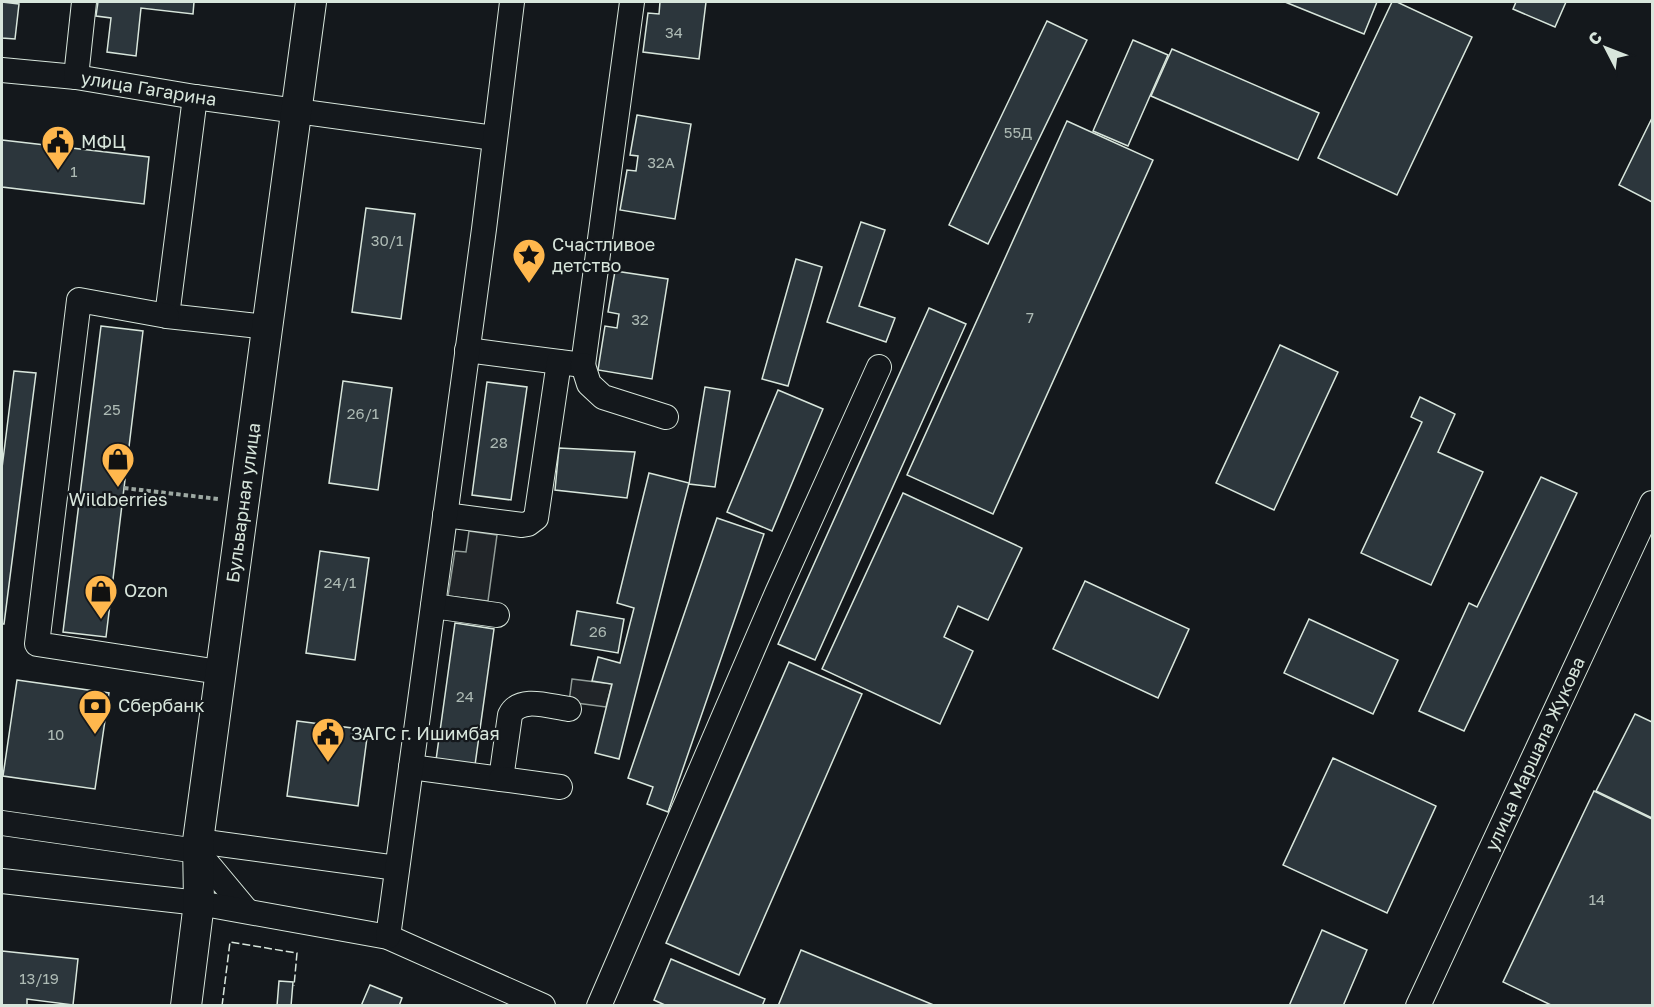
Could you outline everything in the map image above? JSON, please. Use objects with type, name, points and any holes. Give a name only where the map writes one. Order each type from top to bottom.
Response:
[{"type":"main road","name":"Бульварная улица","points":[[186,1005],[199,903],[198,846],[219,672],[311,2]]},
{"type":"street","points":[[76,77],[84,2]]},
{"type":"street","points":[[387,937],[512,2]]},
{"type":"street","points":[[632,2],[583,365],[589,384],[603,397],[666,417]]},
{"type":"street","name":"улица Гагарина","points":[[2,70],[76,77],[297,112],[494,138]]},
{"type":"street","points":[[166,316],[195,97]]},
{"type":"street","points":[[219,672],[37,644],[79,300],[166,316],[267,327]]},
{"type":"street","points":[[467,350],[583,365]]},
{"type":"street","points":[[445,515],[522,525],[533,522],[536,518],[559,362]]},
{"type":"street","points":[[599,1005],[777,593],[879,367]]},
{"type":"street","name":"улица Маршала Жукова","points":[[1418,1005],[1653,503]]},
{"type":"street","points":[[432,606],[496,615]]},
{"type":"street","points":[[501,779],[512,710],[526,704],[569,709]]},
{"type":"street","points":[[411,767],[560,787]]},
{"type":"street","points":[[2,823],[397,868]]},
{"type":"street","points":[[198,846],[246,910]]},
{"type":"street","points":[[2,881],[199,903],[387,937],[543,1005]]},
{"type":"path","points":[[124,488],[243,502]]},
{"type":"shaded area","points":[[469,531],[497,535],[488,601],[448,596],[455,551],[466,552]]},
{"type":"shaded area","points":[[572,679],[612,684],[606,707],[569,702]]},
{"type":"building","points":[[2,2],[19,4],[15,39],[2,38]]},
{"type":"building","points":[[98,2],[194,2],[193,14],[141,8],[136,56],[107,52],[111,18],[96,16]]},
{"type":"building","points":[[660,2],[706,2],[699,59],[643,52],[648,13],[659,14]]},
{"type":"building","points":[[1285,2],[1377,2],[1364,34]]},
{"type":"building","points":[[1392,2],[1397,2],[1472,37],[1397,195],[1318,158]]},
{"type":"building","points":[[1516,2],[1566,2],[1555,27],[1513,9]]},
{"type":"building","points":[[1047,21],[1087,40],[988,244],[949,225]]},
{"type":"building","points":[[1133,40],[1168,55],[1128,146],[1093,131]]},
{"type":"building","points":[[1172,49],[1319,113],[1298,160],[1151,96]]},
{"type":"building","points":[[637,115],[691,124],[675,219],[620,210],[627,170],[636,171],[638,156],[630,155]]},
{"type":"building","points":[[1652,118],[1652,202],[1619,185]]},
{"type":"building","points":[[1067,121],[1153,160],[993,514],[907,475]]},
{"type":"building","points":[[2,140],[149,157],[144,204],[2,187]]},
{"type":"building","points":[[366,208],[415,214],[401,319],[352,312]]},
{"type":"building","points":[[861,222],[885,230],[859,306],[895,318],[886,342],[827,322]]},
{"type":"building","points":[[796,259],[822,267],[788,386],[762,379]]},
{"type":"building","points":[[615,271],[668,279],[652,379],[598,370],[605,326],[617,328],[619,314],[608,312]]},
{"type":"building","points":[[929,308],[966,324],[815,660],[778,644]]},
{"type":"building","points":[[101,326],[143,331],[106,637],[63,632]]},
{"type":"building","points":[[1280,345],[1338,372],[1274,510],[1216,483]]},
{"type":"building","points":[[14,371],[36,373],[4,624],[2,624],[2,468]]},
{"type":"building","points":[[343,381],[392,388],[378,490],[329,483]]},
{"type":"building","points":[[487,382],[527,387],[511,500],[472,495]]},
{"type":"building","points":[[705,387],[730,391],[715,487],[689,484]]},
{"type":"building","points":[[778,390],[823,409],[772,531],[727,512]]},
{"type":"building","points":[[1420,397],[1455,414],[1438,452],[1483,472],[1431,585],[1361,553],[1422,422],[1411,417]]},
{"type":"building","points":[[559,448],[635,452],[627,498],[555,490]]},
{"type":"building","points":[[649,473],[689,483],[619,759],[595,753],[612,684],[592,681],[598,657],[620,663],[634,608],[617,603]]},
{"type":"building","points":[[1541,477],[1577,493],[1464,731],[1419,711],[1469,603],[1477,607]]},
{"type":"building","points":[[903,493],[1022,548],[988,620],[958,606],[944,637],[973,651],[940,724],[822,669]]},
{"type":"building","points":[[717,518],[764,534],[668,812],[647,804],[653,787],[628,778]]},
{"type":"building","points":[[320,551],[369,558],[355,660],[306,653]]},
{"type":"building","points":[[1085,581],[1189,629],[1158,698],[1053,649]]},
{"type":"building","points":[[577,611],[624,619],[618,653],[571,645]]},
{"type":"building","points":[[1309,619],[1398,660],[1373,714],[1284,673]]},
{"type":"building","points":[[455,623],[494,629],[475,765],[436,760]]},
{"type":"building","points":[[789,662],[862,694],[739,975],[666,943]]},
{"type":"building","points":[[17,680],[109,693],[95,789],[3,776]]},
{"type":"building","points":[[1635,714],[1652,722],[1652,818],[1596,791]]},
{"type":"building","name":"ЗАГС г. Ишимбая","points":[[297,721],[368,730],[358,806],[287,796]]},
{"type":"building","points":[[1333,758],[1436,806],[1387,913],[1283,865]]},
{"type":"building","points":[[1594,791],[1652,819],[1652,1006],[1553,1006],[1503,982]]},
{"type":"building","points":[[1322,930],[1367,950],[1343,1006],[1289,1006]]},
{"type":"building","points":[[801,950],[936,1006],[778,1006]]},
{"type":"building","points":[[2,951],[78,959],[73,1005],[27,999],[27,1006],[2,1006]]},
{"type":"building","points":[[671,959],[765,999],[762,1006],[667,1006],[654,1000]]},
{"type":"building","points":[[279,981],[293,982],[291,1006],[277,1006]]},
{"type":"building","points":[[370,985],[402,998],[399,1006],[361,1006]]},
{"type":"fence","points":[[222,1006],[230,942],[297,953],[294,986]]},
{"type":"place","name":"МФЦ","points":[[58,171]]},
{"type":"place","name":"Счастливое детство","points":[[529,284]]},
{"type":"place","name":"Wildberries","points":[[118,488]]},
{"type":"place","name":"Ozon","points":[[101,620]]},
{"type":"place","name":"Сбербанк","points":[[95,735]]},
{"type":"place","name":"ЗАГС г. Ишимбая","points":[[328,763]]}]
